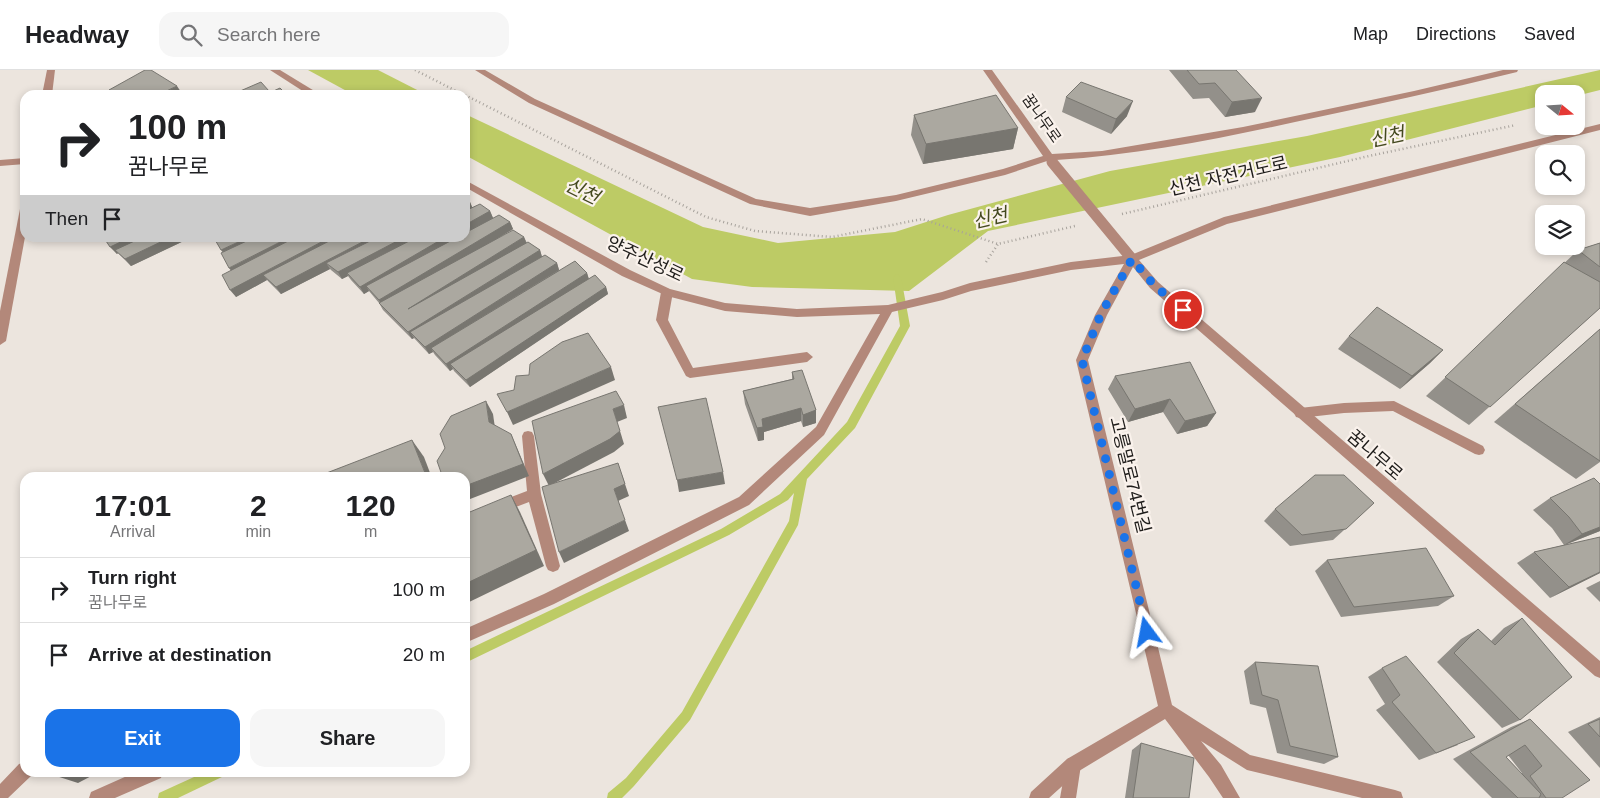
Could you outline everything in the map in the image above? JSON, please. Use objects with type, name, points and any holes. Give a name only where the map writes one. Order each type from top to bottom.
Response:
[{"type":"street","points":[[47,90],[51,70]]},
{"type":"street","points":[[274,70],[308,90]]},
{"type":"street","points":[[479,70],[532,101],[754,202],[810,212],[896,198],[1005,172],[1050,159],[1102,154],[1242,130],[1405,96],[1514,70]]},
{"type":"street","name":"꿈나무로","points":[[987,70],[1050,159],[1154,285],[1600,671]]},
{"type":"street","name":"양주산성로","points":[[470,185],[626,273],[668,292],[725,307],[797,313],[888,308],[943,296],[970,287],[1071,266],[1132,259],[1224,221],[1600,127]]},
{"type":"street","points":[[0,163],[20,161]]},
{"type":"street","points":[[0,340],[20,234]]},
{"type":"street","name":"고릉말로74번길","points":[[1132,259],[1101,314],[1082,360],[1166,710]]},
{"type":"street","points":[[668,292],[662,320],[690,373],[807,358]]},
{"type":"street","points":[[470,634],[549,598],[744,500],[820,431],[888,308]]},
{"type":"street","points":[[1300,413],[1344,408],[1394,406],[1479,450]]},
{"type":"street","points":[[528,436],[534,494],[553,566]]},
{"type":"street","points":[[491,511],[534,494]]},
{"type":"street","points":[[1037,798],[1073,765],[1166,710]]},
{"type":"street","points":[[1166,710],[1215,771],[1232,798]]},
{"type":"street","points":[[1166,710],[1247,762],[1395,798]]},
{"type":"street","points":[[1068,798],[1073,765]]},
{"type":"street","points":[[0,795],[20,775]]},
{"type":"street","points":[[97,798],[144,777]]},
{"type":"path","points":[[415,70],[454,90]]},
{"type":"path","name":"신천 자전거도로","points":[[1115,216],[1369,156],[1524,123]]},
{"type":"path","points":[[922,219],[998,244],[1077,225]]},
{"type":"water","points":[[308,70],[378,70],[417,90],[345,90]]},
{"type":"water","name":"신천","points":[[1600,70],[1600,90],[1585,94],[1585,85],[1535,85],[1535,107],[1340,157],[988,231],[909,291],[752,287],[692,279],[470,158],[470,116],[703,227],[778,243],[895,232],[948,215],[1110,171],[1307,136]]},
{"type":"building","points":[[145,70],[151,70],[177,86],[169,90],[109,90]]},
{"type":"building","points":[[1187,70],[1236,70],[1262,98],[1232,102],[1215,83],[1199,84]]},
{"type":"building","points":[[261,82],[268,90],[243,90]]},
{"type":"building","points":[[1081,82],[1133,101],[1116,119],[1066,97]]},
{"type":"building","points":[[996,95],[1018,128],[926,144],[914,115]]},
{"type":"building","points":[[480,204],[490,211],[470,222],[470,209]]},
{"type":"building","points":[[499,215],[510,222],[379,300],[366,286],[448,242],[470,242],[470,230]]},
{"type":"building","points":[[513,230],[524,237],[408,309],[528,242],[540,250],[408,332],[379,303]]},
{"type":"building","points":[[107,242],[121,242],[110,247]]},
{"type":"building","points":[[132,242],[161,242],[125,259],[115,250]]},
{"type":"building","points":[[216,242],[238,242],[221,250]]},
{"type":"building","points":[[244,242],[280,242],[229,268],[221,253]]},
{"type":"building","points":[[286,242],[321,242],[230,290],[222,275]]},
{"type":"building","points":[[327,242],[362,242],[276,287],[263,275]]},
{"type":"building","points":[[368,242],[395,242],[338,272],[326,263]]},
{"type":"building","points":[[407,242],[437,242],[360,287],[347,273]]},
{"type":"building","points":[[1600,243],[1600,267],[1584,255],[1585,248]]},
{"type":"building","points":[[545,255],[557,263],[425,347],[410,332]]},
{"type":"building","points":[[575,261],[587,273],[446,364],[431,348]]},
{"type":"building","points":[[1564,262],[1600,282],[1600,308],[1490,407],[1445,377]]},
{"type":"building","points":[[595,275],[606,287],[466,380],[450,364]]},
{"type":"building","points":[[1377,307],[1443,350],[1412,376],[1349,336]]},
{"type":"building","points":[[1600,329],[1600,461],[1515,404]]},
{"type":"building","points":[[588,333],[611,367],[507,412],[497,394],[514,390],[516,376],[529,375],[530,364],[562,342]]},
{"type":"building","points":[[1190,362],[1216,413],[1185,421],[1170,399],[1135,409],[1115,376]]},
{"type":"building","points":[[802,370],[816,410],[803,415],[801,408],[762,419],[763,427],[757,428],[743,391],[794,379],[792,372]]},
{"type":"building","points":[[616,391],[624,405],[613,409],[620,431],[610,439],[543,474],[532,421]]},
{"type":"building","points":[[706,398],[723,472],[677,480],[658,407]]},
{"type":"building","points":[[486,401],[489,422],[511,434],[523,464],[470,484],[470,472],[441,472],[437,461],[445,448],[440,434],[451,416]]},
{"type":"building","points":[[412,440],[425,472],[329,472]]},
{"type":"building","points":[[618,463],[625,484],[614,489],[625,520],[559,552],[542,487]]},
{"type":"building","points":[[1315,475],[1344,475],[1374,503],[1346,529],[1302,535],[1275,509]]},
{"type":"building","points":[[1594,478],[1600,484],[1600,527],[1582,534],[1569,517],[1550,498]]},
{"type":"building","points":[[511,495],[536,550],[470,582],[470,512]]},
{"type":"building","points":[[1600,537],[1600,572],[1569,587],[1534,552]]},
{"type":"building","points":[[1426,548],[1454,596],[1354,607],[1327,560]]},
{"type":"building","points":[[1522,618],[1572,677],[1520,720],[1454,653],[1478,629],[1495,645]]},
{"type":"building","points":[[1406,656],[1475,737],[1436,753],[1392,702],[1400,695],[1382,668]]},
{"type":"building","points":[[1255,662],[1318,666],[1338,757],[1290,746],[1278,700],[1262,695]]},
{"type":"building","points":[[1530,719],[1590,780],[1562,798],[1546,798],[1530,776],[1542,766],[1525,745],[1506,757],[1541,794],[1539,798],[1518,798],[1470,752]]},
{"type":"building","points":[[1600,719],[1600,737],[1588,724]]},
{"type":"building","points":[[1141,743],[1194,758],[1189,798],[1133,798]]},
{"type":"waterway","points":[[470,655],[725,532],[784,497],[851,425],[905,326],[897,277]]},
{"type":"waterway","points":[[613,798],[630,782],[686,716],[794,522],[802,478]]},
{"type":"waterway","points":[[164,798],[209,777]]},
{"type":"route","points":[[1147,632],[1082,360],[1101,314],[1132,259],[1154,285],[1183,310]]}]
